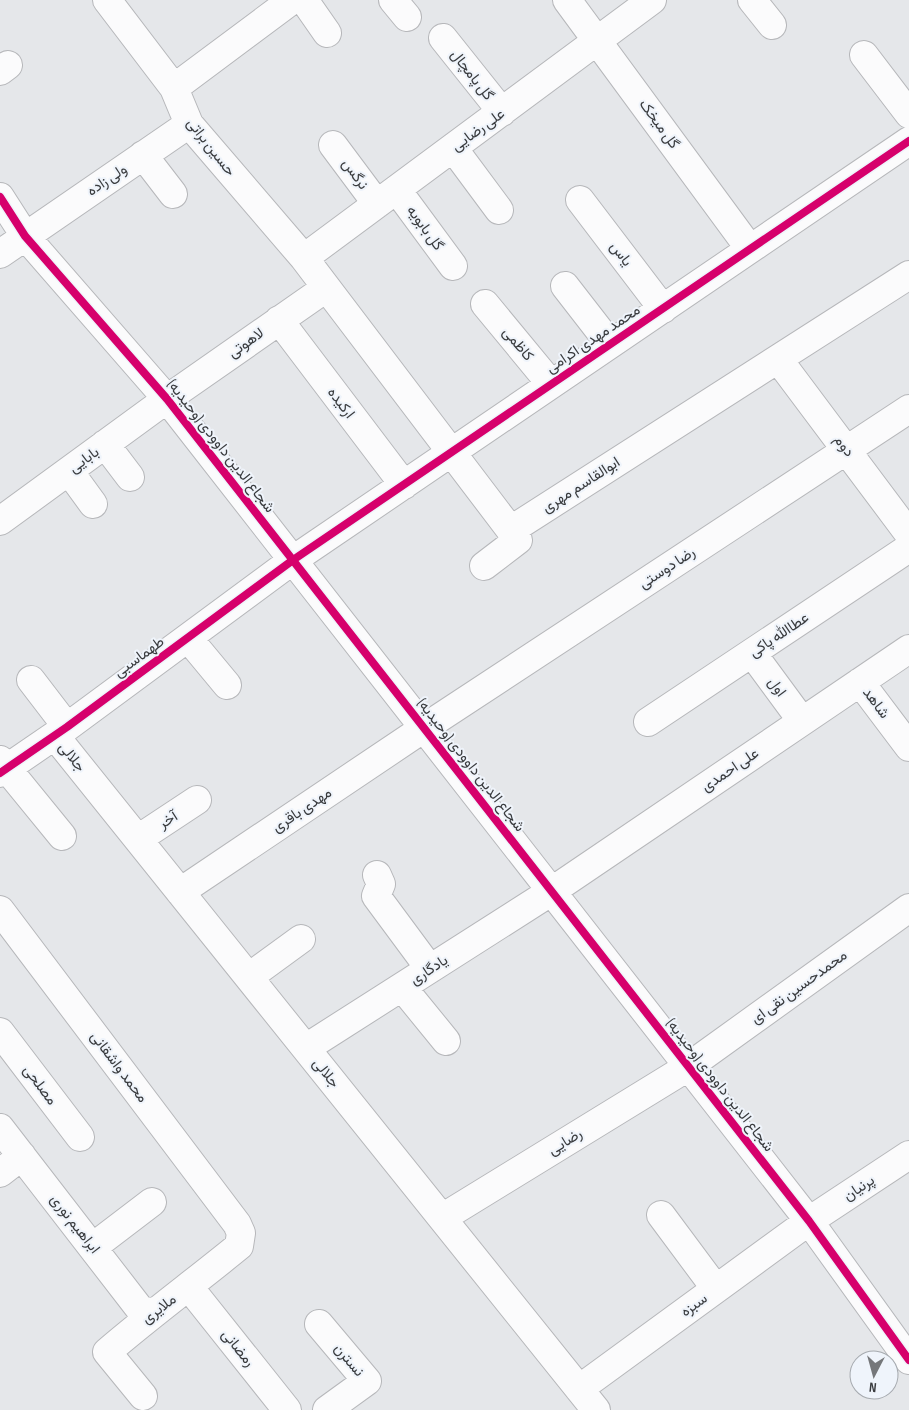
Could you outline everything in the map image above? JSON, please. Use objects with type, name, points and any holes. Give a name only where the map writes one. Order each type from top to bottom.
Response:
[{"type":"street","name":"حسین براتی","points":[[107,0],[174,88],[189,124],[304,258],[326,288]]},
{"type":"street","points":[[174,88],[292,0]]},
{"type":"street","points":[[304,0],[327,33]]},
{"type":"street","name":"گل میخک","points":[[567,0],[750,249]]},
{"type":"street","name":"علی رضایی","points":[[304,258],[652,0]]},
{"type":"street","points":[[752,0],[772,25]]},
{"type":"street","name":"گل پامچال","points":[[443,38],[502,112]]},
{"type":"street","points":[[864,55],[909,114]]},
{"type":"street","name":"ولی زاده","points":[[0,254],[189,124]]},
{"type":"street","name":"محمد مهدی اکرامی","points":[[293,560],[909,141]]},
{"type":"street","name":"نرگس","points":[[333,145],[387,197]]},
{"type":"street","points":[[453,148],[499,210]]},
{"type":"street","points":[[143,155],[173,194]]},
{"type":"street","name":"شجاع الدین داوودی (وحیدیه)","points":[[0,197],[25,236],[167,399],[293,560],[809,1221],[909,1360]]},
{"type":"street","name":"گل بابویه","points":[[387,197],[453,266]]},
{"type":"street","name":"یاس","points":[[580,200],[662,309]]},
{"type":"street","name":"ابوالقاسم مهری","points":[[511,530],[909,274]]},
{"type":"street","points":[[565,286],[610,344]]},
{"type":"street","points":[[326,288],[518,540],[484,566]]},
{"type":"street","name":"لاهوتی","points":[[167,399],[326,288]]},
{"type":"street","name":"کاظمی","points":[[485,304],[552,384]]},
{"type":"street","name":"ارکیده","points":[[279,320],[404,485]]},
{"type":"street","name":"دوم","points":[[778,359],[909,534]]},
{"type":"street","name":"بابایی","points":[[0,521],[167,399]]},
{"type":"street","name":"رضا دوستی","points":[[424,728],[909,409]]},
{"type":"street","points":[[105,444],[130,477]]},
{"type":"street","points":[[69,470],[94,504]]},
{"type":"street","name":"عطاالله پاکی","points":[[648,722],[909,548]]},
{"type":"street","name":"طهماسبی","points":[[2,767],[61,732],[293,560]]},
{"type":"street","points":[[188,638],[227,685]]},
{"type":"street","name":"علی احمدی","points":[[552,892],[909,648]]},
{"type":"street","name":"اول","points":[[752,653],[802,721]]},
{"type":"street","name":"جلالی","points":[[31,680],[61,732],[138,839],[596,1410]]},
{"type":"street","name":"شاهد","points":[[860,682],[909,747]]},
{"type":"street","name":"مهدی باقری","points":[[180,892],[424,728]]},
{"type":"street","points":[[2,767],[62,836]]},
{"type":"street","name":"آخر","points":[[138,839],[197,800]]},
{"type":"street","points":[[376,875],[381,884],[376,896],[430,969]]},
{"type":"street","name":"یادگاری","points":[[306,1048],[552,892]]},
{"type":"street","name":"محمدحسین نقی ای","points":[[688,1067],[909,908]]},
{"type":"street","name":"محمد واشقانی","points":[[0,910],[238,1224]]},
{"type":"street","points":[[249,977],[301,940]]},
{"type":"street","points":[[402,987],[446,1041]]},
{"type":"street","name":"مصلحی","points":[[0,1032],[80,1137]]},
{"type":"street","name":"رضایی","points":[[442,1218],[688,1067]]},
{"type":"street","name":"ابراهیم نوری","points":[[0,1128],[138,1308],[142,1311],[153,1312]]},
{"type":"street","name":"پرنیان","points":[[809,1221],[909,1155]]},
{"type":"street","points":[[0,1173],[22,1156]]},
{"type":"street","points":[[93,1247],[152,1202]]},
{"type":"street","points":[[661,1216],[716,1289]]},
{"type":"street","name":"سبزه","points":[[580,1389],[809,1221]]},
{"type":"street","name":"ملایری","points":[[143,1396],[107,1352],[153,1312],[189,1287],[239,1246],[241,1234],[238,1224]]},
{"type":"street","name":"رمضانی","points":[[189,1287],[288,1410]]},
{"type":"street","name":"نسترن","points":[[319,1324],[366,1381],[327,1410]]},
{"type":"cycle path","points":[[0,773],[67,727],[293,560],[909,141]]},
{"type":"cycle path","points":[[0,197],[25,236],[167,399],[809,1221],[909,1360]]}]
